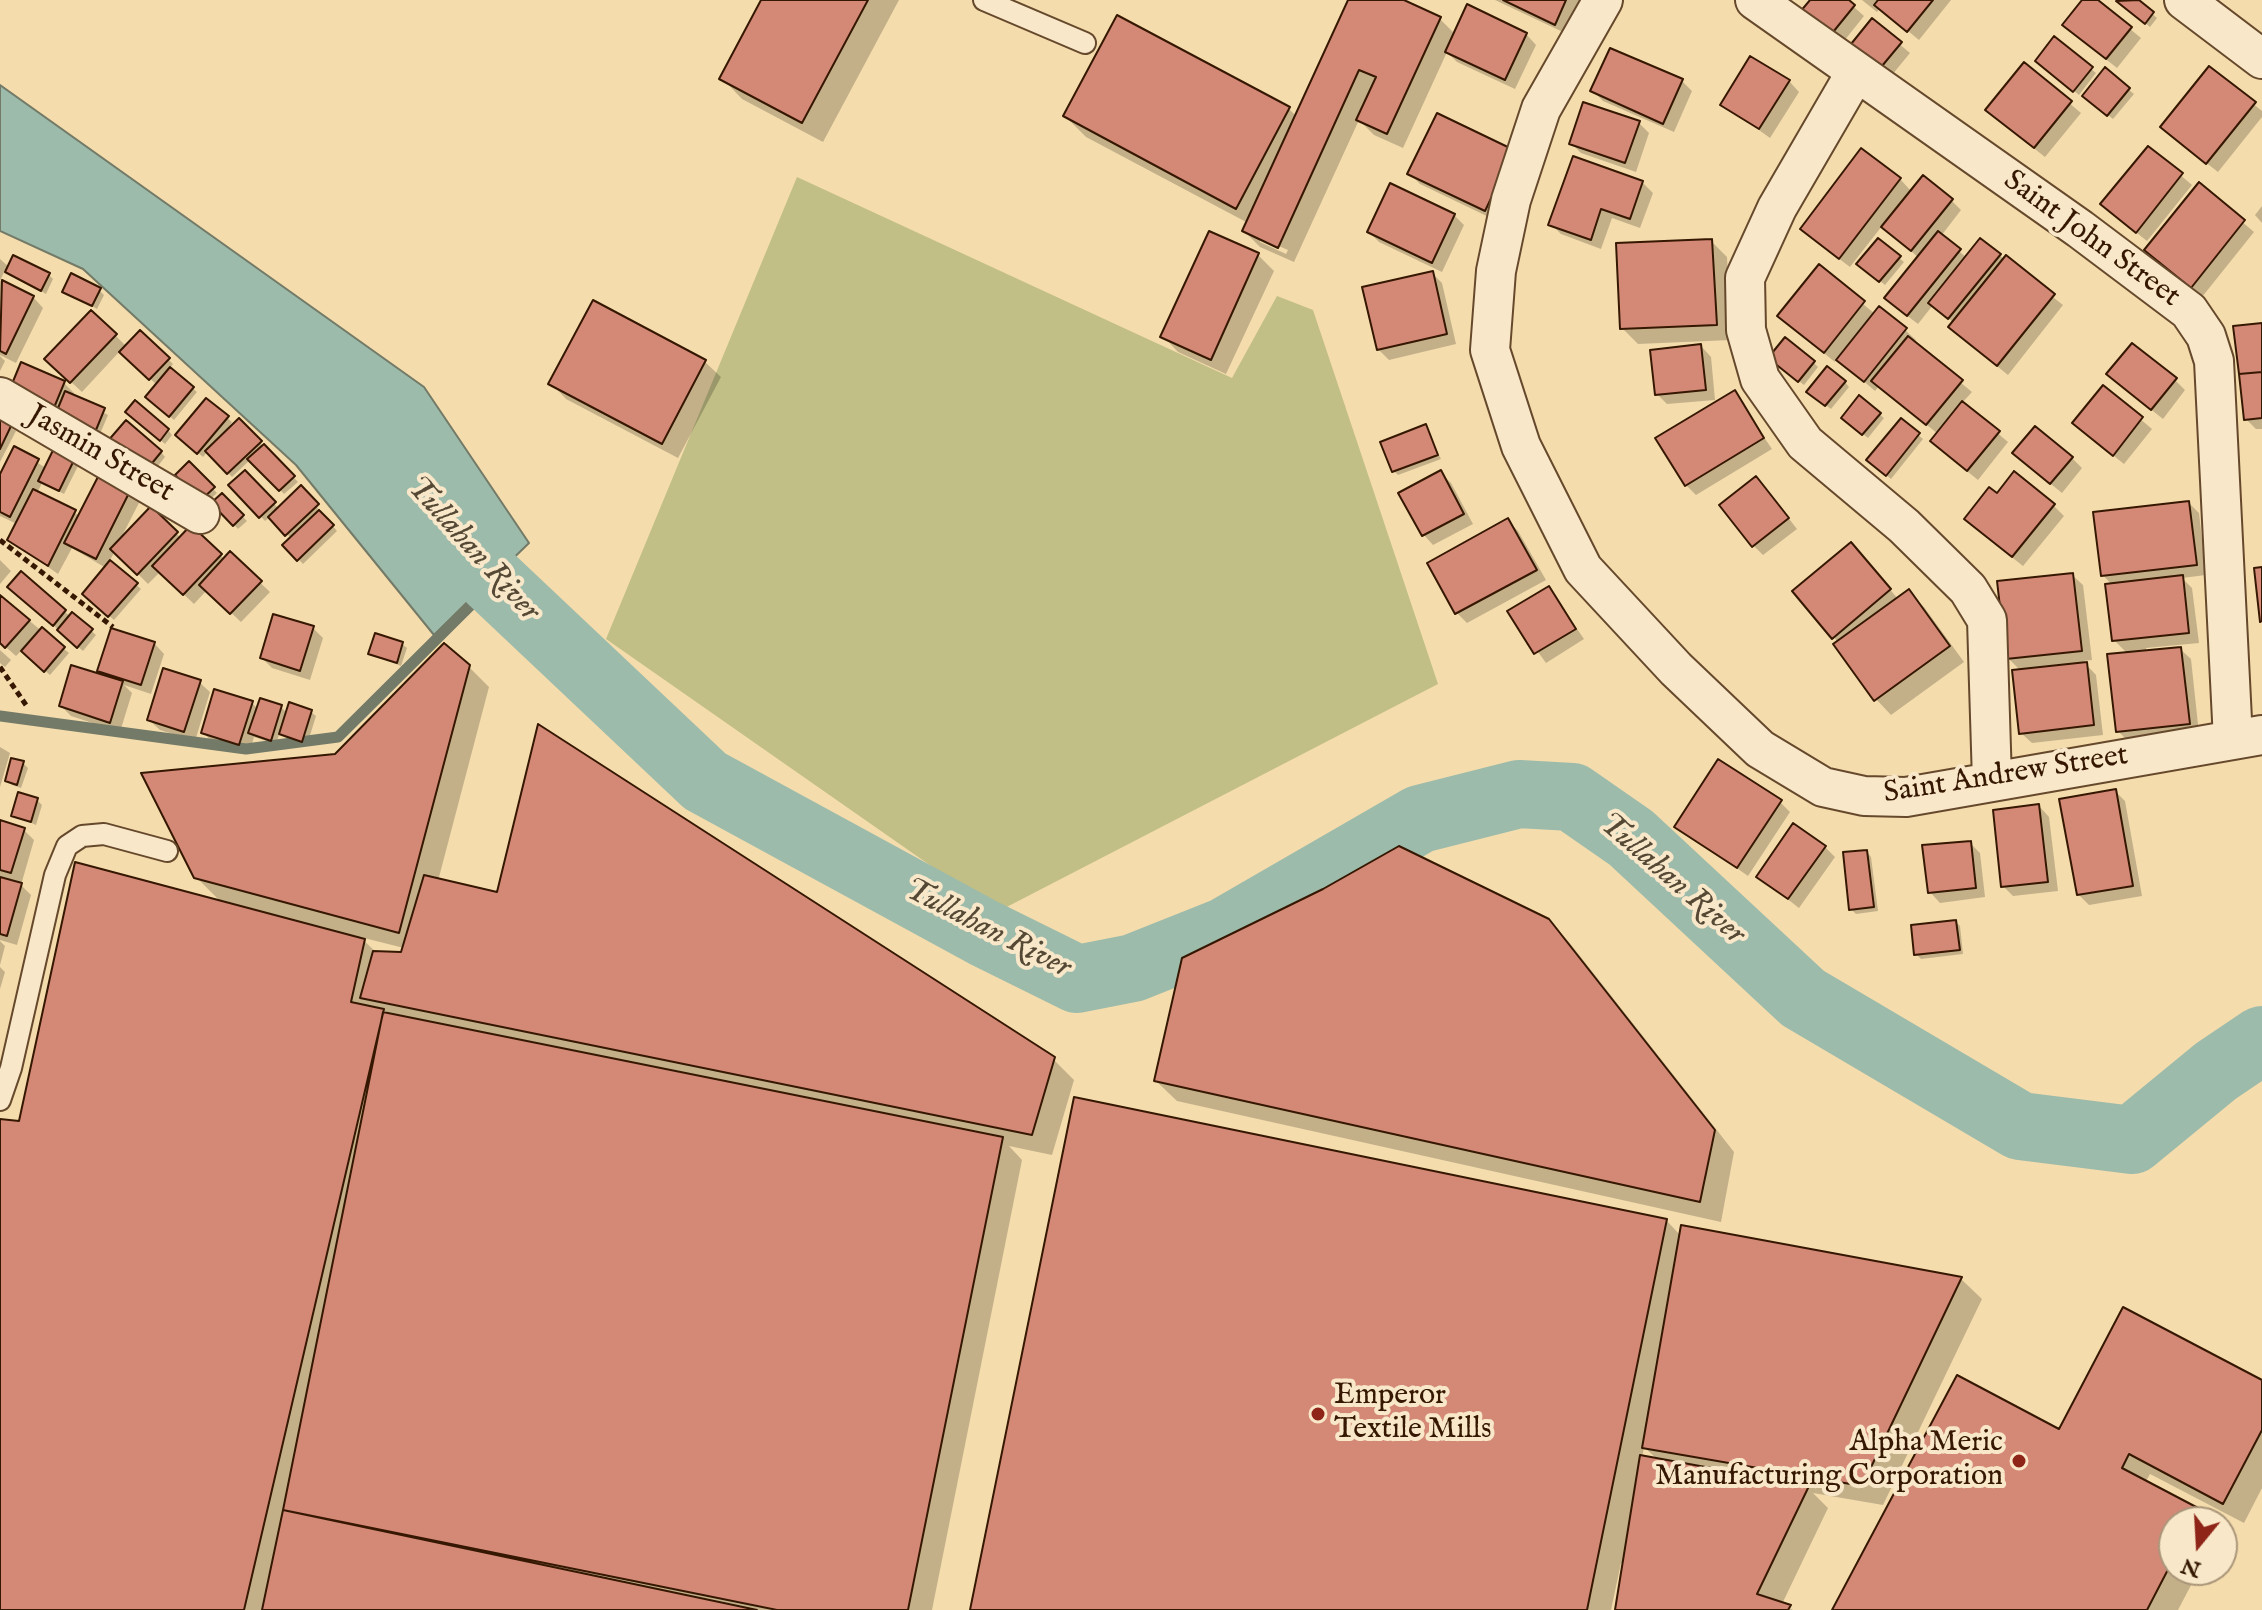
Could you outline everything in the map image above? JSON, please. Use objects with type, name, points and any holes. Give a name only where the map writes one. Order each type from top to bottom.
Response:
[{"type":"street","name":"Saint Andrew Street","points":[[1603,0],[1541,109],[1511,200],[1496,271],[1490,350],[1521,446],[1583,569],[1676,669],[1760,749],[1823,787],[1864,796],[1906,797],[2248,738]]},
{"type":"street","name":"Saint John Street","points":[[1755,0],[2080,229],[2189,311],[2206,336],[2214,361],[2248,738]]},
{"type":"street","points":[[2184,0],[2262,59]]},
{"type":"street","points":[[1856,72],[1777,208],[1745,278],[1746,330],[1760,379],[1805,443],[1904,526],[1968,589],[1987,620],[1992,781]]},
{"type":"street","name":"Jasmin Street","points":[[0,397],[200,514]]},
{"type":"lane","points":[[984,0],[1085,43]]},
{"type":"lane","points":[[0,1100],[11,1068],[55,875],[67,846],[82,836],[104,834],[167,851]]},
{"type":"path","points":[[0,540],[113,627]]},
{"type":"path","points":[[0,667],[26,705]]},
{"type":"shaded area","points":[[797,177],[1232,378],[1277,296],[1313,310],[1438,684],[997,912],[606,639]]},
{"type":"water","points":[[0,85],[424,387],[529,543],[434,635],[296,465],[83,269],[0,231]]},
{"type":"building","points":[[761,0],[868,0],[802,123],[719,79]]},
{"type":"building","points":[[1348,0],[1404,0],[1441,17],[1387,134],[1356,120],[1376,77],[1359,70],[1278,248],[1242,231]]},
{"type":"building","points":[[1503,0],[1566,0],[1555,25]]},
{"type":"building","points":[[1810,0],[1849,0],[1855,5],[1825,42],[1795,18]]},
{"type":"building","points":[[1878,0],[1933,0],[1907,32],[1874,5]]},
{"type":"building","points":[[2082,0],[2098,0],[2132,27],[2106,59],[2062,25]]},
{"type":"building","points":[[2139,0],[2154,12],[2145,24],[2116,1]]},
{"type":"building","points":[[1467,4],[1527,33],[1505,80],[1445,52]]},
{"type":"building","points":[[1117,15],[1290,107],[1236,209],[1063,116]]},
{"type":"building","points":[[1872,18],[1902,42],[1872,78],[1843,54]]},
{"type":"building","points":[[2054,36],[2093,67],[2073,92],[2035,61]]},
{"type":"building","points":[[1610,48],[1683,79],[1663,124],[1590,91]]},
{"type":"building","points":[[1750,56],[1790,80],[1759,129],[1720,105]]},
{"type":"building","points":[[2024,62],[2072,101],[2034,148],[1985,110]]},
{"type":"building","points":[[2209,66],[2256,102],[2206,164],[2160,127]]},
{"type":"building","points":[[2105,67],[2130,88],[2107,116],[2082,96]]},
{"type":"building","points":[[1583,102],[1640,121],[1625,163],[1569,144]]},
{"type":"building","points":[[1437,113],[1514,150],[1485,211],[1407,174]]},
{"type":"building","points":[[2148,146],[2183,173],[2136,233],[2100,204]]},
{"type":"building","points":[[1861,148],[1901,178],[1839,259],[1800,229]]},
{"type":"building","points":[[1573,156],[1643,181],[1630,219],[1601,209],[1591,240],[1548,225]]},
{"type":"building","points":[[1923,175],[1953,199],[1911,251],[1881,227]]},
{"type":"building","points":[[2199,182],[2245,220],[2191,288],[2144,250]]},
{"type":"building","points":[[1390,183],[1455,214],[1432,263],[1367,232]]},
{"type":"building","points":[[1209,231],[1259,253],[1211,360],[1160,337]]},
{"type":"building","points":[[1938,231],[1961,249],[1907,316],[1884,298]]},
{"type":"building","points":[[1878,238],[1901,256],[1879,282],[1856,264]]},
{"type":"building","points":[[1980,238],[2001,254],[1948,319],[1928,303]]},
{"type":"building","points":[[1712,239],[1717,325],[1620,329],[1616,243]]},
{"type":"building","points":[[13,255],[50,273],[41,291],[5,272]]},
{"type":"building","points":[[2006,255],[2055,294],[1997,366],[1948,327]]},
{"type":"building","points":[[1819,264],[1865,301],[1824,353],[1777,316]]},
{"type":"building","points":[[1433,271],[1447,334],[1377,350],[1362,287]]},
{"type":"building","points":[[71,273],[101,288],[92,306],[62,292]]},
{"type":"building","points":[[2,280],[34,296],[6,354],[0,351]]},
{"type":"building","points":[[593,300],[706,360],[662,444],[548,384]]},
{"type":"building","points":[[1879,306],[1907,328],[1864,382],[1836,360]]},
{"type":"building","points":[[91,310],[117,334],[70,383],[44,359]]},
{"type":"building","points":[[2262,323],[2262,372],[2239,374],[2233,326]]},
{"type":"building","points":[[140,330],[170,358],[149,380],[119,352]]},
{"type":"building","points":[[1908,336],[1963,380],[1926,425],[1871,381]]},
{"type":"building","points":[[1785,337],[1815,361],[1798,382],[1768,358]]},
{"type":"building","points":[[2132,343],[2177,378],[2151,410],[2106,374]]},
{"type":"building","points":[[1701,344],[1706,390],[1655,395],[1650,350]]},
{"type":"building","points":[[21,362],[65,381],[51,415],[7,396]]},
{"type":"building","points":[[1827,366],[1846,381],[1825,406],[1806,392]]},
{"type":"building","points":[[170,367],[194,387],[169,417],[145,397]]},
{"type":"building","points":[[2262,372],[2262,418],[2244,420],[2239,374]]},
{"type":"building","points":[[2103,385],[2143,417],[2113,456],[2072,423]]},
{"type":"building","points":[[1735,390],[1764,438],[1685,486],[1655,438]]},
{"type":"building","points":[[65,391],[105,408],[96,430],[56,413]]},
{"type":"building","points":[[1859,395],[1881,413],[1862,435],[1841,418]]},
{"type":"building","points":[[206,398],[229,416],[197,454],[175,435]]},
{"type":"building","points":[[135,400],[169,429],[160,441],[125,412]]},
{"type":"building","points":[[1962,401],[2000,431],[1967,471],[1930,441]]},
{"type":"building","points":[[0,418],[12,424],[0,449]]},
{"type":"building","points":[[239,418],[262,441],[227,474],[205,451]]},
{"type":"building","points":[[1901,418],[1920,433],[1886,476],[1866,460]]},
{"type":"building","points":[[126,420],[162,451],[144,473],[107,442]]},
{"type":"building","points":[[1426,424],[1438,455],[1392,472],[1380,442]]},
{"type":"building","points":[[2035,426],[2073,457],[2050,484],[2012,453]]},
{"type":"building","points":[[57,442],[78,452],[59,491],[38,481]]},
{"type":"building","points":[[264,444],[295,476],[279,491],[247,459]]},
{"type":"building","points":[[14,446],[39,459],[10,517],[0,512],[0,474]]},
{"type":"building","points":[[189,461],[215,487],[200,501],[175,475]]},
{"type":"building","points":[[102,469],[133,485],[96,559],[64,543]]},
{"type":"building","points":[[245,470],[276,502],[259,518],[228,485]]},
{"type":"building","points":[[1441,470],[1464,514],[1422,536],[1398,493]]},
{"type":"building","points":[[2014,471],[2055,504],[2012,557],[1964,519],[1989,487],[1997,493]]},
{"type":"building","points":[[1756,476],[1789,518],[1752,547],[1719,505]]},
{"type":"building","points":[[301,485],[319,504],[285,536],[268,517]]},
{"type":"building","points":[[33,489],[76,510],[48,566],[7,540]]},
{"type":"building","points":[[222,493],[244,515],[233,526],[211,503]]},
{"type":"building","points":[[2189,501],[2197,565],[2101,576],[2093,512]]},
{"type":"building","points":[[151,506],[178,532],[137,575],[110,549]]},
{"type":"building","points":[[319,510],[334,525],[297,561],[282,545]]},
{"type":"building","points":[[1508,518],[1537,570],[1455,614],[1427,563]]},
{"type":"building","points":[[191,525],[222,554],[183,595],[152,566]]},
{"type":"building","points":[[1851,542],[1891,589],[1832,639],[1792,591]]},
{"type":"building","points":[[230,551],[262,581],[230,614],[199,585]]},
{"type":"building","points":[[110,560],[138,583],[108,617],[82,594]]},
{"type":"building","points":[[2262,567],[2262,621],[2260,622],[2254,568]]},
{"type":"building","points":[[21,571],[66,610],[53,626],[7,587]]},
{"type":"building","points":[[2073,573],[2082,651],[2006,659],[1997,581]]},
{"type":"building","points":[[2183,575],[2189,633],[2112,641],[2105,584]]},
{"type":"building","points":[[1549,586],[1576,629],[1534,654],[1507,611]]},
{"type":"building","points":[[1909,589],[1950,646],[1874,701],[1833,644]]},
{"type":"building","points":[[0,595],[30,620],[5,648],[0,643]]},
{"type":"building","points":[[72,612],[93,629],[77,648],[57,630]]},
{"type":"building","points":[[273,614],[314,626],[300,671],[260,658]]},
{"type":"building","points":[[42,627],[65,647],[44,672],[21,651]]},
{"type":"building","points":[[111,628],[155,642],[141,685],[97,671]]},
{"type":"building","points":[[375,633],[403,642],[397,663],[368,654]]},
{"type":"building","points":[[444,643],[470,665],[399,933],[194,878],[141,773],[335,754]]},
{"type":"building","points":[[2181,647],[2190,724],[2116,732],[2107,654]]},
{"type":"building","points":[[2087,662],[2094,725],[2019,734],[2012,670]]},
{"type":"building","points":[[71,665],[123,681],[110,723],[59,706]]},
{"type":"building","points":[[163,668],[201,680],[184,732],[147,720]]},
{"type":"building","points":[[214,689],[253,701],[239,745],[201,733]]},
{"type":"building","points":[[260,698],[282,705],[271,741],[248,733]]},
{"type":"building","points":[[289,702],[312,710],[302,742],[279,734]]},
{"type":"building","points":[[538,724],[1055,1057],[1032,1135],[360,998],[373,951],[401,952],[424,875],[497,892]]},
{"type":"building","points":[[11,758],[24,761],[17,785],[5,781]]},
{"type":"building","points":[[1718,759],[1782,800],[1737,868],[1674,827]]},
{"type":"building","points":[[2116,789],[2133,886],[2077,895],[2059,799]]},
{"type":"building","points":[[18,792],[38,798],[31,822],[11,816]]},
{"type":"building","points":[[2039,804],[2048,882],[2001,887],[1993,810]]},
{"type":"building","points":[[0,820],[25,828],[11,873],[0,870]]},
{"type":"building","points":[[1793,823],[1826,846],[1788,899],[1756,877]]},
{"type":"building","points":[[1971,841],[1976,888],[1928,893],[1922,845]]},
{"type":"building","points":[[1399,846],[1549,919],[1715,1130],[1700,1202],[1154,1081],[1182,958],[1323,889]]},
{"type":"building","points":[[1867,850],[1874,907],[1849,910],[1843,852]]},
{"type":"building","points":[[75,862],[365,939],[351,1002],[384,1009],[244,1610],[0,1610],[0,1119],[19,1121]]},
{"type":"building","points":[[0,877],[22,883],[7,936],[0,934]]},
{"type":"building","points":[[1956,920],[1960,950],[1914,955],[1911,925]]},
{"type":"building","points":[[383,1012],[1003,1137],[908,1610],[777,1610],[283,1510]]},
{"type":"building","name":"Emperor Textile Mills","points":[[1074,1097],[1667,1219],[1587,1610],[970,1610]]},
{"type":"building","points":[[1681,1225],[1962,1277],[1862,1486],[1642,1448]]},
{"type":"building","name":"Alpha Meric Manufacturing Corporation","points":[[2123,1307],[2262,1380],[2262,1430],[2223,1504],[2129,1454],[2122,1468],[2194,1506],[2158,1506],[2159,1586],[2147,1610],[1832,1610],[1957,1375],[2059,1429]]},
{"type":"building","points":[[1640,1455],[1809,1486],[1757,1594],[1791,1605],[1788,1610],[1615,1610]]},
{"type":"building","points":[[283,1510],[757,1610],[262,1610]]},
{"type":"waterway","name":"Tullahan River","points":[[432,510],[491,579],[705,781],[984,933],[1077,979],[1133,968],[1226,931],[1420,819],[1519,794],[1572,797],[1631,838],[1803,998],[2020,1126],[2132,1140],[2216,1071],[2262,1040]]},
{"type":"waterway","points":[[0,716],[246,749],[338,737],[494,582]]},
{"type":"place","name":"Emperor Textile Mills","points":[[1318,1414]]},
{"type":"place","name":"Alpha Meric Manufacturing Corporation","points":[[2019,1461]]}]
